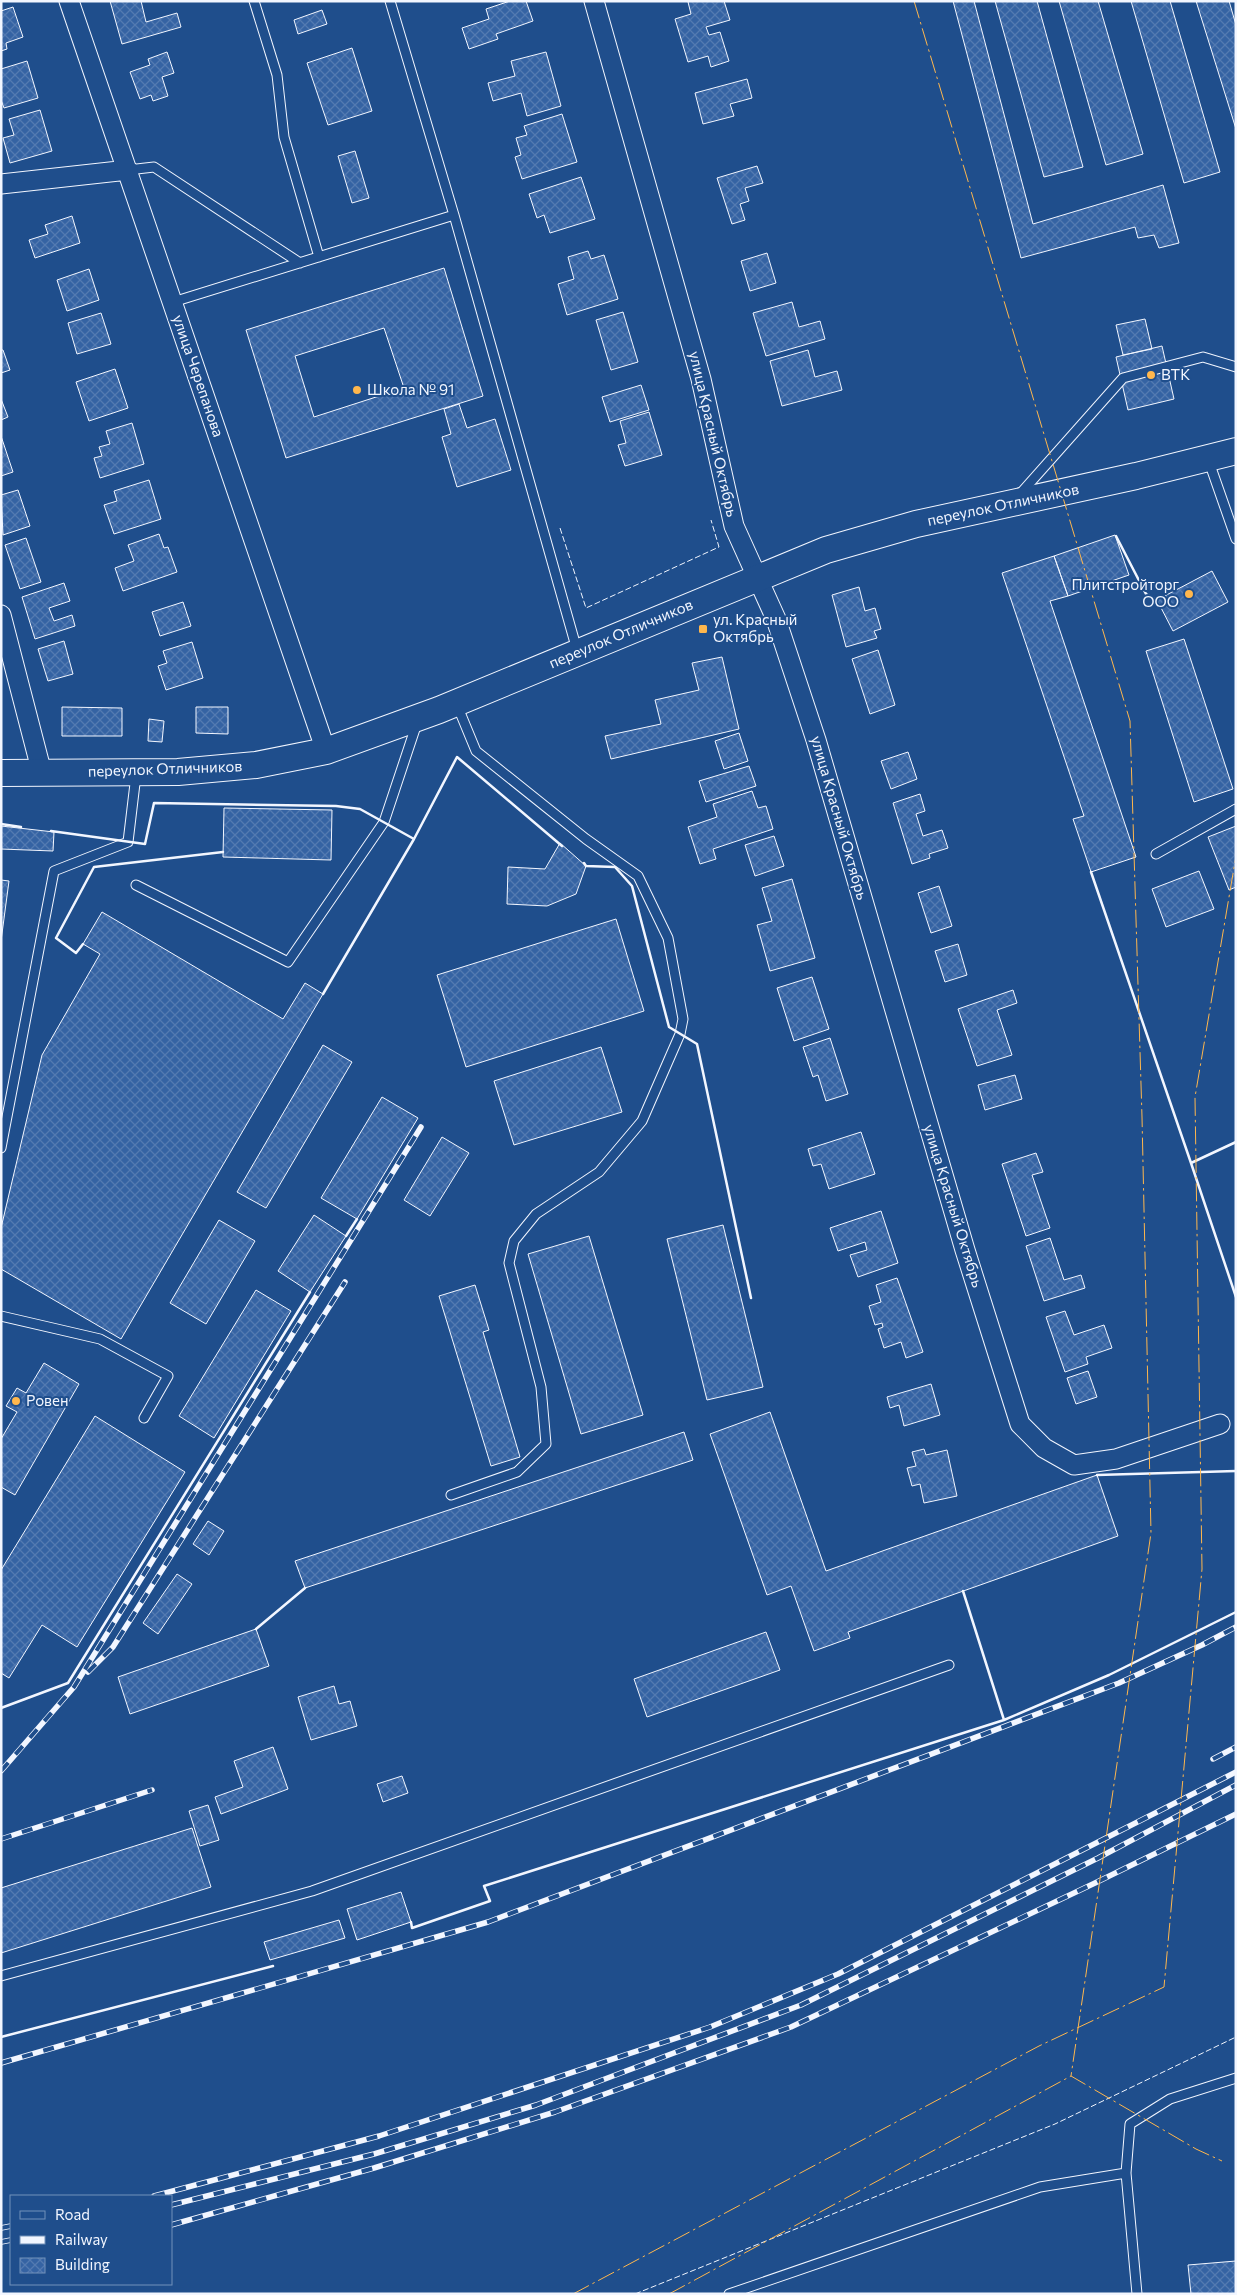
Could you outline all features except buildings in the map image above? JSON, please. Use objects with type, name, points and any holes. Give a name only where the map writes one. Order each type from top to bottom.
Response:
[{"type":"main road","name":"переулок Отличников","points":[[1,773],[178,772],[256,765],[326,751],[419,718],[826,550],[916,524],[1236,451]]},
{"type":"street","name":"улица Черепанова","points":[[69,1],[326,751]]},
{"type":"street","name":"улица Красный Октябрь","points":[[594,1],[702,379],[734,526],[776,619],[816,740],[960,1231],[1020,1424],[1044,1448],[1074,1465],[1116,1459],[1220,1424]]},
{"type":"street","points":[[1,184],[128,170]]},
{"type":"street","points":[[1,615],[42,773]]},
{"type":"lane","points":[[254,1],[277,75],[284,137],[319,257]]},
{"type":"lane","points":[[390,1],[454,215],[578,652]]},
{"type":"lane","points":[[128,170],[154,167],[300,263]]},
{"type":"lane","points":[[173,302],[454,215]]},
{"type":"lane","points":[[1012,503],[1123,378],[1203,357],[1236,367]]},
{"type":"lane","points":[[1208,458],[1236,539]]},
{"type":"lane","points":[[451,1495],[517,1472],[546,1444],[541,1387],[509,1263],[514,1241],[536,1214],[599,1172],[642,1121],[680,1034],[683,1019],[668,938],[638,876],[586,839],[476,751],[456,702]]},
{"type":"lane","points":[[136,885],[288,962],[384,822],[419,718]]},
{"type":"lane","points":[[1,1148],[54,871],[128,842],[136,772]]},
{"type":"lane","points":[[1156,854],[1236,809]]},
{"type":"lane","points":[[1,1316],[100,1339],[168,1376],[144,1418]]},
{"type":"lane","points":[[1,1976],[312,1891],[948,1665]]},
{"type":"lane","points":[[1137,2294],[1126,2173],[1130,2124],[1170,2099],[1236,2078]]},
{"type":"lane","points":[[729,2294],[1040,2187],[1126,2173]]},
{"type":"railway","points":[[1,1771],[74,1687],[421,1127]]},
{"type":"railway","points":[[88,1672],[113,1647],[345,1282]]},
{"type":"railway","points":[[1,2063],[488,1922],[1119,1683],[1202,1645],[1236,1627]]},
{"type":"railway","points":[[1213,1759],[1236,1747]]},
{"type":"railway","points":[[158,2195],[379,2136],[710,2027],[838,1974],[1236,1772]]},
{"type":"railway","points":[[172,2205],[374,2154],[536,2105],[801,2005],[1098,1858],[1236,1785]]},
{"type":"railway","points":[[1,1839],[152,1790]]},
{"type":"railway","points":[[172,2225],[374,2168],[555,2112],[791,2027],[1236,1814]]},
{"type":"railway","points":[[1,2228],[10,2226]]},
{"type":"railway","points":[[1,2242],[10,2240]]},
{"type":"fence","points":[[560,528],[586,608],[719,547],[711,520]]},
{"type":"fence","points":[[635,2294],[1055,2124],[1236,2037]]},
{"type":"wall","points":[[1116,536],[1146,594],[1157,600]]},
{"type":"wall","points":[[323,994],[414,839],[457,757],[562,846]]},
{"type":"wall","points":[[51,831],[145,844],[154,803],[336,806],[360,809],[414,839]]},
{"type":"wall","points":[[1,824],[21,827]]},
{"type":"wall","points":[[83,944],[76,953],[56,938],[94,867],[223,852]]},
{"type":"wall","points":[[584,863],[586,866],[615,867],[632,886],[669,1027],[697,1044],[751,1298]]},
{"type":"wall","points":[[1091,872],[1191,1163],[1236,1142]]},
{"type":"wall","points":[[1191,1163],[1236,1297]]},
{"type":"wall","points":[[346,1236],[357,1219]]},
{"type":"wall","points":[[1,1708],[68,1683],[310,1292]]},
{"type":"wall","points":[[1097,1475],[1236,1471]]},
{"type":"wall","points":[[256,1629],[305,1588]]},
{"type":"wall","points":[[963,1591],[1004,1720]]},
{"type":"wall","points":[[411,1922],[412,1928],[490,1901],[484,1886],[1004,1720],[1109,1675],[1236,1612]]},
{"type":"wall","points":[[1,2037],[273,1966]]},
{"type":"power","points":[[914,1],[1130,721],[1142,1117],[1151,1533],[1071,2076]]},
{"type":"power","points":[[573,2294],[1039,2046],[1164,1987],[1202,1569],[1195,1097],[1236,856]]},
{"type":"power","points":[[669,2294],[1071,2076],[1196,2149],[1222,2161]]},
{"type":"place","name":"ВТК","points":[[1151,375]]},
{"type":"place","name":"Школа № 91","points":[[357,390]]},
{"type":"place","name":"Плитстройторг ООО","points":[[1189,594]]},
{"type":"place","name":"ул. Красный Октябрь","points":[[703,629]]},
{"type":"place","name":"Ровен","points":[[16,1401]]}]
